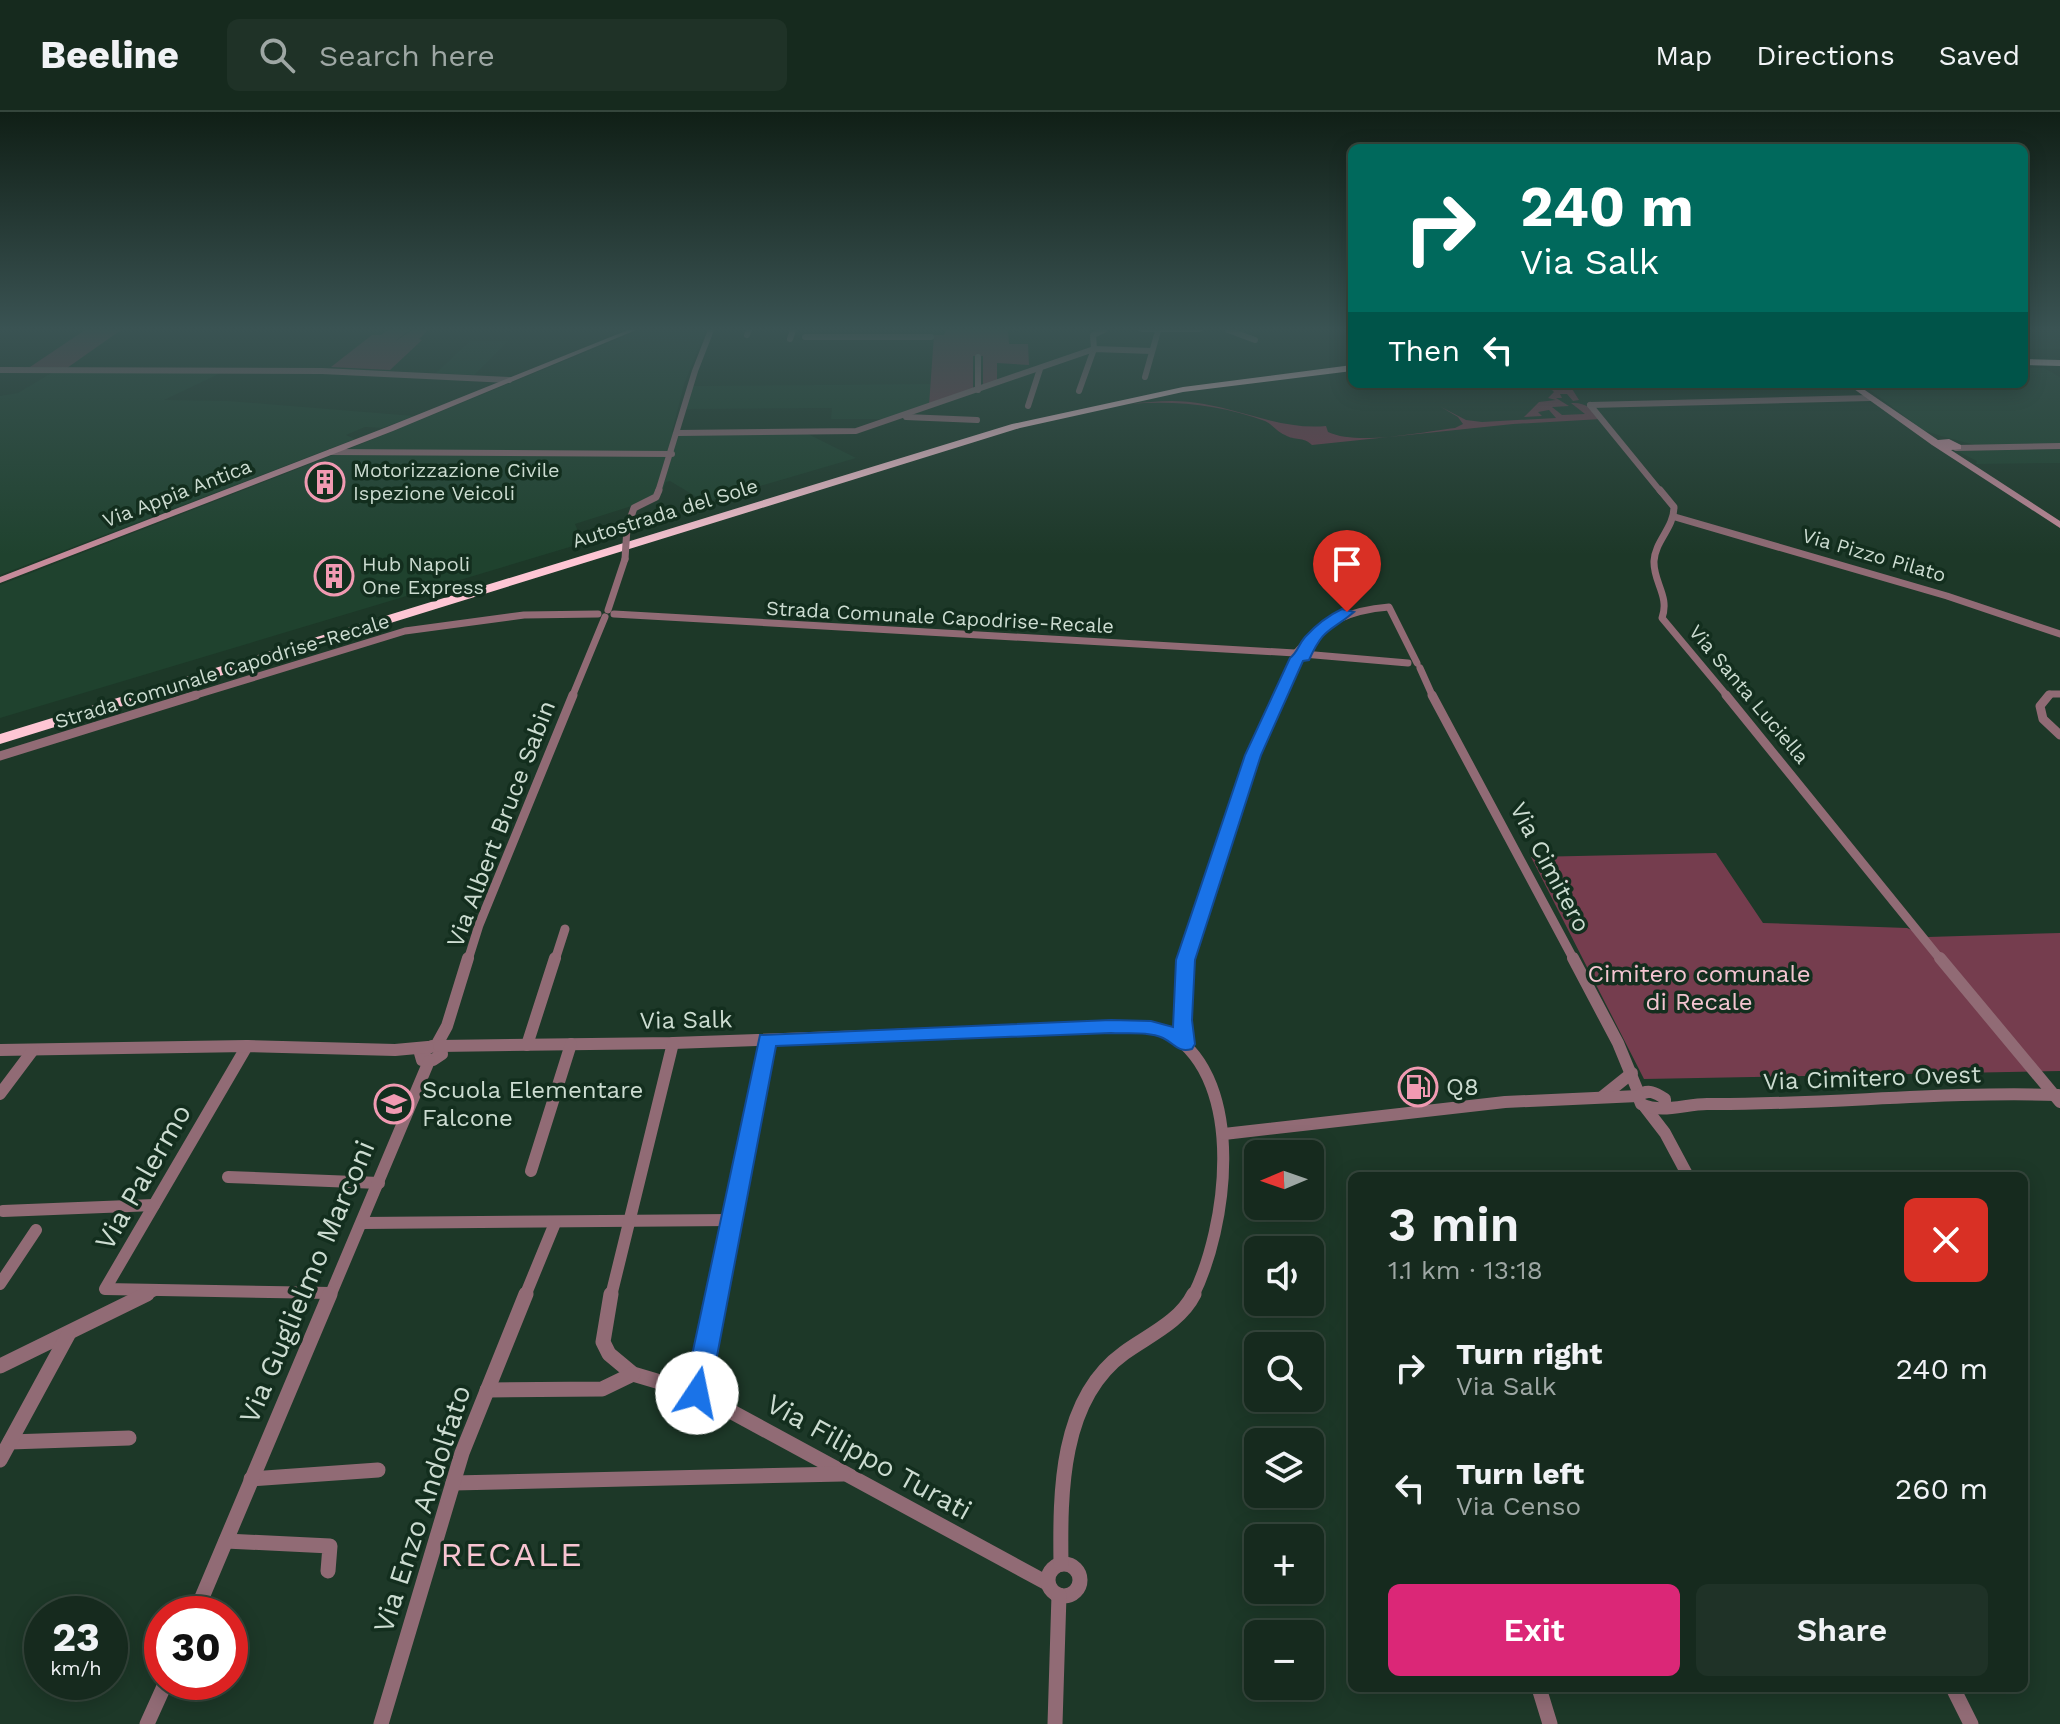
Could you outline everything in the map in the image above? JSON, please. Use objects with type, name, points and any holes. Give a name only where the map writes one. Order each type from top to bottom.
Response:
[{"type":"highway","name":"Autostrada del Sole","points":[[0,730],[1075,405]]},
{"type":"highway","name":"Autostrada del Sole","points":[[0,739],[1016,426],[1109,405]]},
{"type":"street","name":"Via Appia Antica","points":[[0,580],[331,452],[435,405]]},
{"type":"street","points":[[331,452],[672,454],[684,405]]},
{"type":"street","points":[[677,433],[856,431],[932,405]]},
{"type":"street","points":[[1592,405],[1674,507],[1675,517]]},
{"type":"street","points":[[1881,405],[1923,434],[1956,449],[2060,525]]},
{"type":"street","points":[[900,416],[977,420]]},
{"type":"street","points":[[1956,449],[2060,446]]},
{"type":"street","name":"Via Albert Bruce Sabin","points":[[431,1053],[447,1026],[479,925],[606,614],[625,559],[627,528],[634,508],[656,497],[672,454]]},
{"type":"street","name":"Via Pizzo Pilato","points":[[1675,517],[1947,596],[2060,634]]},
{"type":"street","name":"Via Santa Luciella","points":[[1675,517],[1654,559],[1656,576],[1666,599],[1662,618],[1840,832],[1900,911],[2058,1097]]},
{"type":"street","name":"Via Cimitero","points":[[1299,655],[1329,621],[1347,612],[1389,607],[1409,649],[1413,665],[1549,910],[1632,1073],[1640,1100],[1665,1133],[1686,1172]]},
{"type":"street","name":"Strada Comunale Capodrise-Recale","points":[[0,756],[405,631],[524,615],[606,614],[1299,655],[1413,665]]},
{"type":"street","points":[[1061,1564],[1060,1505],[1066,1459],[1082,1407],[1111,1361],[1164,1328],[1191,1300],[1202,1280],[1221,1210],[1224,1134],[1206,1074],[1199,1059],[1185,1044],[1182,1020],[1184,980],[1190,946],[1253,755],[1299,655]]},
{"type":"street","points":[[2060,694],[2050,694],[2040,706],[2045,722],[2060,735]]},
{"type":"street","points":[[2045,722],[2060,721]]},
{"type":"street","points":[[527,1045],[565,929]]},
{"type":"street","name":"Via Salk","points":[[431,1053],[468,1047],[1111,1027],[1151,1028],[1171,1034],[1185,1044]]},
{"type":"street","points":[[697,1393],[768,1040]]},
{"type":"street","name":"Via Filippo Turati","points":[[673,1043],[603,1328],[603,1342],[609,1354],[633,1374],[697,1393],[1053,1589]]},
{"type":"street","points":[[531,1171],[571,1044]]},
{"type":"street","points":[[0,1050],[247,1046],[431,1053]]},
{"type":"street","name":"Via Palermo","points":[[155,1290],[105,1289],[247,1046]]},
{"type":"street","points":[[0,1094],[33,1050]]},
{"type":"street","name":"Via Guglielmo Marconi","points":[[203,1596],[379,1183],[431,1053]]},
{"type":"street","points":[[1598,1099],[1632,1073]]},
{"type":"street","name":"Via Cimitero","points":[[1632,1073],[1657,1093]]},
{"type":"street","points":[[1224,1134],[1505,1102],[1640,1100],[1657,1093],[1666,1102],[1665,1133]]},
{"type":"street","name":"Via Cimitero Ovest","points":[[1657,1093],[1692,1103]]},
{"type":"street","name":"Via Cimitero Ovest","points":[[1640,1100],[1657,1111],[1692,1103],[1744,1105],[1933,1094],[2058,1097]]},
{"type":"street","points":[[228,1177],[379,1183]]},
{"type":"street","points":[[3,1211],[154,1205]]},
{"type":"street","points":[[362,1223],[732,1220]]},
{"type":"street","name":"Via Enzo Andolfato","points":[[381,1724],[453,1483],[555,1223]]},
{"type":"street","points":[[0,1284],[36,1230]]},
{"type":"street","points":[[0,1366],[155,1290],[331,1293]]},
{"type":"street","points":[[0,1460],[70,1332]]},
{"type":"street","points":[[487,1390],[602,1389],[633,1374]]},
{"type":"street","points":[[10,1442],[129,1438]]},
{"type":"street","points":[[251,1479],[378,1470]]},
{"type":"street","points":[[453,1483],[844,1474]]},
{"type":"street","points":[[226,1541],[330,1546],[328,1571]]},
{"type":"street","points":[[1053,1589],[1072,1593],[1080,1580],[1074,1568],[1061,1564],[1051,1569],[1055,1724]]},
{"type":"street","points":[[1540,1692],[1550,1724]]},
{"type":"street","points":[[1955,1692],[1971,1724]]},
{"type":"street","points":[[147,1724],[158,1700]]},
{"type":"shaded area","points":[[0,405],[280,405],[414,416],[382,428],[365,427],[346,435],[355,439],[0,575]]},
{"type":"shaded area","points":[[456,405],[679,405],[672,432],[802,431],[856,458],[705,502],[670,481],[666,482],[660,497],[575,524],[583,543],[0,718],[0,585]]},
{"type":"shaded area","points":[[686,405],[928,405],[889,419],[831,419],[832,408],[685,409]]},
{"type":"shaded area","points":[[1890,405],[2060,405],[2060,443],[1975,445],[1923,430]]},
{"type":"shaded area","points":[[2060,449],[2060,463],[1976,464],[1977,461],[1957,451]]},
{"type":"green space","points":[[1196,405],[1219,407],[1280,423],[1326,426],[1328,432],[1356,438],[1407,435],[1312,445],[1282,434],[1265,421]]},
{"type":"green space","points":[[1536,405],[1569,406],[1552,407],[1562,415],[1585,414],[1574,405],[1584,405],[1601,419],[1409,435],[1463,424],[1458,417],[1441,407],[1466,420],[1482,422],[1556,418],[1549,410],[1538,412],[1542,416],[1524,417]]},
{"type":"green space","name":"Cimitero comunale di Recale","points":[[1716,853],[1763,923],[1907,928],[1928,937],[2060,933],[2060,1071],[1644,1079],[1531,857]]},
{"type":"place","name":"Motorizzazione Civile Ispezione Veicoli","points":[[325,482]]},
{"type":"place","name":"Hub Napoli One Express","points":[[334,576]]},
{"type":"place","name":"Q8","points":[[1418,1087]]},
{"type":"place","name":"Scuola Elementare Falcone","points":[[394,1104]]},
{"type":"district","name":"RECALE","points":[[512,1554]]},
{"type":"route","points":[[697,1393],[768,1040],[1111,1027],[1151,1028],[1171,1034],[1185,1044],[1182,1020],[1186,960],[1253,755],[1297,658],[1304,657],[1302,654],[1308,642],[1329,621],[1347,612]]}]
